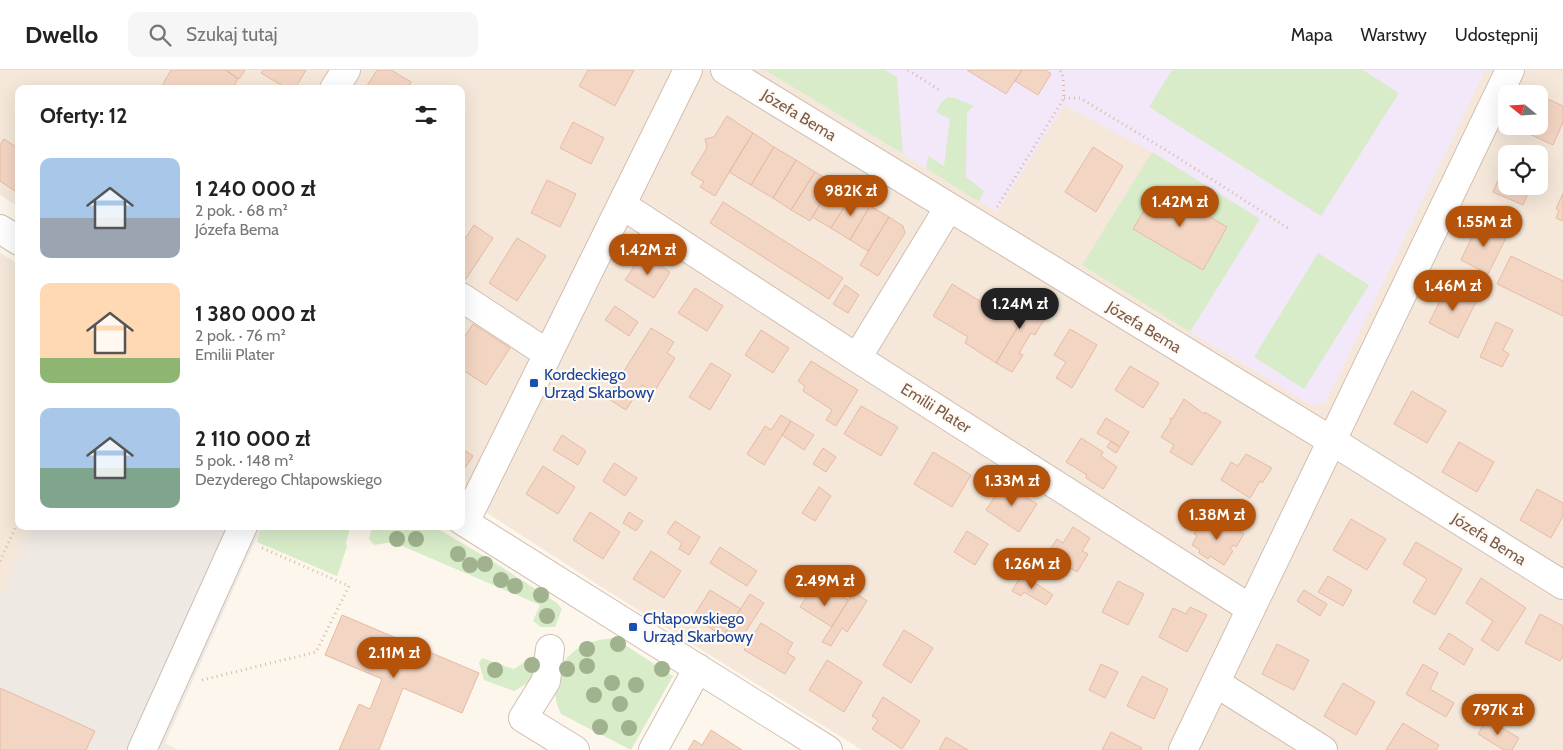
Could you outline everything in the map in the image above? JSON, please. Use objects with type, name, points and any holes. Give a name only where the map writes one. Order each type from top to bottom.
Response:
[{"type":"street","points":[[337,85],[346,70]]},
{"type":"street","points":[[465,517],[688,70]]},
{"type":"street","name":"Józefa Bema","points":[[725,70],[1332,441],[1563,585]]},
{"type":"street","points":[[1183,750],[1510,70]]},
{"type":"street","name":"Emilii Plater","points":[[622,205],[857,358],[1250,609]]},
{"type":"street","points":[[857,358],[949,207]]},
{"type":"street","points":[[0,229],[15,238]]},
{"type":"street","points":[[465,300],[548,354]]},
{"type":"street","points":[[465,522],[828,750]]},
{"type":"street","points":[[142,750],[241,532]]},
{"type":"street","points":[[550,649],[546,681],[523,718],[575,750]]},
{"type":"street","points":[[653,750],[698,668]]},
{"type":"street","points":[[1216,683],[1323,750]]},
{"type":"path","points":[[908,70],[942,91]]},
{"type":"path","points":[[996,208],[1064,98],[1063,77],[1060,70]]},
{"type":"path","points":[[1064,98],[1080,98],[1291,230]]},
{"type":"path","points":[[0,561],[15,529]]},
{"type":"path","points":[[170,688],[316,652],[349,586],[241,532]]},
{"type":"shaded area","points":[[0,70],[1563,70],[1563,750],[862,750],[606,590],[465,499],[465,85],[15,85],[15,204],[0,195]]},
{"type":"shaded area","points":[[765,70],[1485,70],[1326,402],[1313,406],[1190,332],[1260,219],[1152,152],[1064,105],[997,212]]},
{"type":"shaded area","points":[[0,253],[15,262],[15,530],[31,530],[0,600]]},
{"type":"shaded area","points":[[31,530],[261,530],[165,743],[178,750],[0,750],[0,600]]},
{"type":"green space","points":[[765,70],[885,70],[897,77],[903,154]]},
{"type":"green space","points":[[1172,70],[1363,70],[1399,93],[1321,216],[1149,107]]},
{"type":"green space","points":[[948,97],[974,106],[967,113],[966,177],[984,191],[979,202],[926,168],[928,156],[944,166],[950,119],[936,112],[940,104]]},
{"type":"green space","points":[[1152,152],[1260,219],[1190,332],[1082,265]]},
{"type":"green space","points":[[1318,253],[1369,285],[1304,389],[1254,357]]},
{"type":"green space","points":[[260,530],[350,530],[346,542],[347,547],[337,576],[257,542]]},
{"type":"green space","points":[[440,530],[557,603],[562,609],[555,627],[541,627],[533,621],[540,605],[393,542],[374,545],[369,539],[371,531]]},
{"type":"green space","points":[[614,638],[673,676],[631,750],[561,714],[555,696],[556,678],[559,670],[570,655],[585,644]]},
{"type":"green space","points":[[535,655],[541,663],[531,681],[514,691],[484,680],[479,663],[482,658],[514,669]]},
{"type":"building","points":[[171,70],[225,70],[238,79],[234,85],[163,84]]},
{"type":"building","points":[[226,70],[245,70],[239,79]]},
{"type":"building","points":[[263,70],[306,70],[297,85],[281,85],[261,73]]},
{"type":"building","points":[[377,70],[391,70],[411,82],[409,85],[368,85]]},
{"type":"building","points":[[588,70],[634,70],[615,106],[579,86]]},
{"type":"building","points":[[967,70],[1022,70],[1006,94]]},
{"type":"building","points":[[1022,70],[1046,70],[1051,74],[1038,95],[1015,81]]},
{"type":"building","points":[[1548,99],[1563,106],[1563,122],[1553,145],[1532,135],[1548,135]]},
{"type":"building","points":[[727,116],[753,133],[715,196],[700,187],[704,182],[691,174],[707,148],[705,139],[714,137]]},
{"type":"building","points":[[573,122],[604,138],[591,164],[560,148]]},
{"type":"building","points":[[753,133],[774,147],[751,185],[729,172]]},
{"type":"building","points":[[4,139],[15,146],[15,191],[0,181],[0,145]]},
{"type":"building","points":[[774,147],[796,160],[773,198],[751,185]]},
{"type":"building","points":[[1093,147],[1123,166],[1096,212],[1065,192]]},
{"type":"building","points":[[796,160],[815,172],[791,210],[773,198]]},
{"type":"building","points":[[815,172],[833,183],[810,221],[791,210]]},
{"type":"building","points":[[547,180],[576,194],[560,227],[531,213]]},
{"type":"building","points":[[1498,180],[1498,194],[1493,192]]},
{"type":"building","points":[[833,183],[852,195],[831,228],[812,217]]},
{"type":"building","points":[[1158,187],[1227,227],[1203,270],[1133,229]]},
{"type":"building","points":[[1563,193],[1563,221],[1556,218],[1559,210],[1556,209]]},
{"type":"building","points":[[852,195],[870,206],[850,240],[831,228]]},
{"type":"building","points":[[1500,195],[1527,195],[1523,205]]},
{"type":"building","points":[[723,202],[843,278],[829,299],[710,223]]},
{"type":"building","points":[[870,206],[889,217],[868,251],[850,240]]},
{"type":"building","points":[[889,217],[903,226],[905,233],[878,276],[860,265]]},
{"type":"building","points":[[1479,222],[1507,236],[1488,274],[1461,260]]},
{"type":"building","points":[[474,225],[493,238],[466,279],[465,278],[465,239]]},
{"type":"building","points":[[517,238],[546,256],[517,301],[489,283]]},
{"type":"building","points":[[642,254],[670,272],[654,298],[625,280]]},
{"type":"building","points":[[1511,256],[1563,281],[1563,316],[1497,284]]},
{"type":"building","points":[[952,284],[1019,325],[996,363],[965,343],[968,337],[933,316]]},
{"type":"building","points":[[845,285],[859,295],[848,313],[833,304]]},
{"type":"building","points":[[1448,285],[1477,300],[1458,338],[1429,323]]},
{"type":"building","points":[[695,288],[723,306],[707,331],[678,313]]},
{"type":"building","points":[[1015,295],[1047,315],[1035,335],[1031,333],[1019,353],[1023,355],[1012,372],[996,363],[1019,325],[1003,315]]},
{"type":"building","points":[[615,306],[638,322],[629,336],[605,320]]},
{"type":"building","points":[[1496,322],[1513,330],[1503,350],[1509,354],[1502,367],[1480,357]]},
{"type":"building","points":[[473,324],[510,348],[486,385],[465,372],[465,336]]},
{"type":"building","points":[[651,328],[674,342],[667,353],[675,358],[654,392],[642,385],[626,410],[607,398]]},
{"type":"building","points":[[1070,329],[1097,345],[1072,388],[1056,378],[1066,362],[1054,355]]},
{"type":"building","points":[[761,330],[789,348],[773,373],[745,355]]},
{"type":"building","points":[[811,361],[858,390],[836,426],[826,420],[832,410],[803,391],[805,386],[798,381]]},
{"type":"building","points":[[711,363],[731,375],[710,410],[689,397]]},
{"type":"building","points":[[1130,366],[1159,383],[1143,408],[1115,390]]},
{"type":"building","points":[[1412,391],[1446,411],[1427,443],[1394,424]]},
{"type":"building","points":[[1184,399],[1204,414],[1205,412],[1221,422],[1192,465],[1170,452],[1174,445],[1161,437],[1171,421],[1170,418],[1172,419]]},
{"type":"building","points":[[861,406],[898,427],[881,456],[844,434]]},
{"type":"building","points":[[781,415],[791,421],[764,465],[747,454],[765,426],[771,430]]},
{"type":"building","points":[[1106,418],[1129,432],[1120,447],[1097,433]]},
{"type":"building","points":[[791,421],[814,435],[804,450],[782,435]]},
{"type":"building","points":[[562,435],[586,451],[578,465],[553,450]]},
{"type":"building","points":[[1081,438],[1103,452],[1101,456],[1117,467],[1103,489],[1086,478],[1087,475],[1066,462]]},
{"type":"building","points":[[1111,441],[1120,447],[1116,453],[1107,447]]},
{"type":"building","points":[[1459,442],[1494,462],[1477,492],[1442,472]]},
{"type":"building","points":[[823,448],[836,457],[826,472],[813,464]]},
{"type":"building","points":[[465,451],[473,456],[465,468]]},
{"type":"building","points":[[933,452],[971,475],[952,507],[914,484]]},
{"type":"building","points":[[1246,454],[1272,468],[1262,483],[1260,481],[1250,498],[1221,480],[1231,462],[1238,466]]},
{"type":"building","points":[[614,463],[637,478],[625,496],[603,481]]},
{"type":"building","points":[[543,466],[575,487],[558,514],[526,494]]},
{"type":"building","points":[[1004,483],[1037,504],[1019,532],[986,510]]},
{"type":"building","points":[[819,487],[831,496],[815,521],[802,513]]},
{"type":"building","points":[[1537,489],[1563,503],[1563,516],[1551,538],[1520,520]]},
{"type":"building","points":[[590,512],[620,532],[603,559],[573,540]]},
{"type":"building","points":[[629,512],[643,521],[636,531],[623,523]]},
{"type":"building","points":[[1220,519],[1244,534],[1236,547],[1233,545],[1230,549],[1233,551],[1224,565],[1210,556],[1208,559],[1199,553],[1200,550],[1192,545],[1197,536],[1194,534],[1201,523],[1213,530]]},
{"type":"building","points":[[1351,519],[1386,539],[1367,570],[1333,550]]},
{"type":"building","points":[[675,521],[700,537],[689,555],[679,549],[682,543],[667,533]]},
{"type":"building","points":[[1073,527],[1090,538],[1082,551],[1088,554],[1077,572],[1047,554],[1057,539],[1063,543]]},
{"type":"building","points":[[967,531],[988,544],[975,565],[954,552]]},
{"type":"building","points":[[1416,542],[1462,569],[1435,615],[1413,602],[1427,579],[1403,564]]},
{"type":"building","points":[[720,547],[757,571],[747,586],[710,563]]},
{"type":"building","points":[[651,551],[681,571],[664,598],[633,579]]},
{"type":"building","points":[[1022,574],[1053,595],[1046,605],[1024,592],[1021,596],[1012,591]]},
{"type":"building","points":[[1328,576],[1352,590],[1343,606],[1318,592]]},
{"type":"building","points":[[1481,578],[1526,608],[1498,651],[1481,640],[1493,621],[1466,603]]},
{"type":"building","points":[[1118,581],[1144,594],[1128,625],[1102,612]]},
{"type":"building","points":[[710,590],[741,609],[723,636],[693,617]]},
{"type":"building","points":[[811,590],[827,600],[833,590],[848,600],[832,627],[800,607]]},
{"type":"building","points":[[1304,590],[1327,604],[1320,616],[1297,601]]},
{"type":"building","points":[[854,592],[867,601],[847,632],[842,628],[831,646],[822,642]]},
{"type":"building","points":[[750,594],[764,603],[737,645],[723,636]]},
{"type":"building","points":[[1190,607],[1207,615],[1187,652],[1159,637],[1173,608],[1186,614]]},
{"type":"building","points":[[1540,614],[1563,626],[1563,656],[1560,661],[1525,643]]},
{"type":"building","points":[[342,615],[479,673],[462,713],[403,688],[379,750],[339,750],[359,704],[370,709],[382,679],[325,655]]},
{"type":"building","points":[[761,623],[793,643],[787,653],[795,658],[785,674],[744,650]]},
{"type":"building","points":[[904,630],[933,648],[911,683],[883,665]]},
{"type":"building","points":[[1449,633],[1473,649],[1464,665],[1439,649]]},
{"type":"building","points":[[1277,644],[1309,660],[1294,690],[1262,674]]},
{"type":"building","points":[[827,660],[862,682],[844,712],[809,690]]},
{"type":"building","points":[[1101,664],[1118,672],[1105,698],[1089,690]]},
{"type":"building","points":[[1423,664],[1438,673],[1430,689],[1454,703],[1446,717],[1406,694]]},
{"type":"building","points":[[1142,676],[1168,689],[1154,719],[1127,706]]},
{"type":"building","points":[[1343,683],[1375,702],[1356,735],[1324,716]]},
{"type":"building","points":[[0,688],[95,731],[86,750],[0,750]]},
{"type":"building","points":[[883,697],[920,721],[902,749],[872,729],[878,720],[872,716]]},
{"type":"building","points":[[1487,719],[1519,738],[1512,750],[1504,750],[1478,734]]},
{"type":"building","points":[[1403,723],[1439,745],[1436,750],[1386,750]]},
{"type":"building","points":[[711,730],[742,750],[688,750],[694,740],[702,745]]},
{"type":"building","points":[[1111,732],[1142,748],[1141,750],[1102,750]]},
{"type":"building","points":[[946,737],[968,750],[939,750]]},
{"type":"place","name":"Kordeckiego Urząd Skarbowy","points":[[534,383]]},
{"type":"place","name":"Chłapowskiego Urząd Skarbowy","points":[[633,627]]}]
